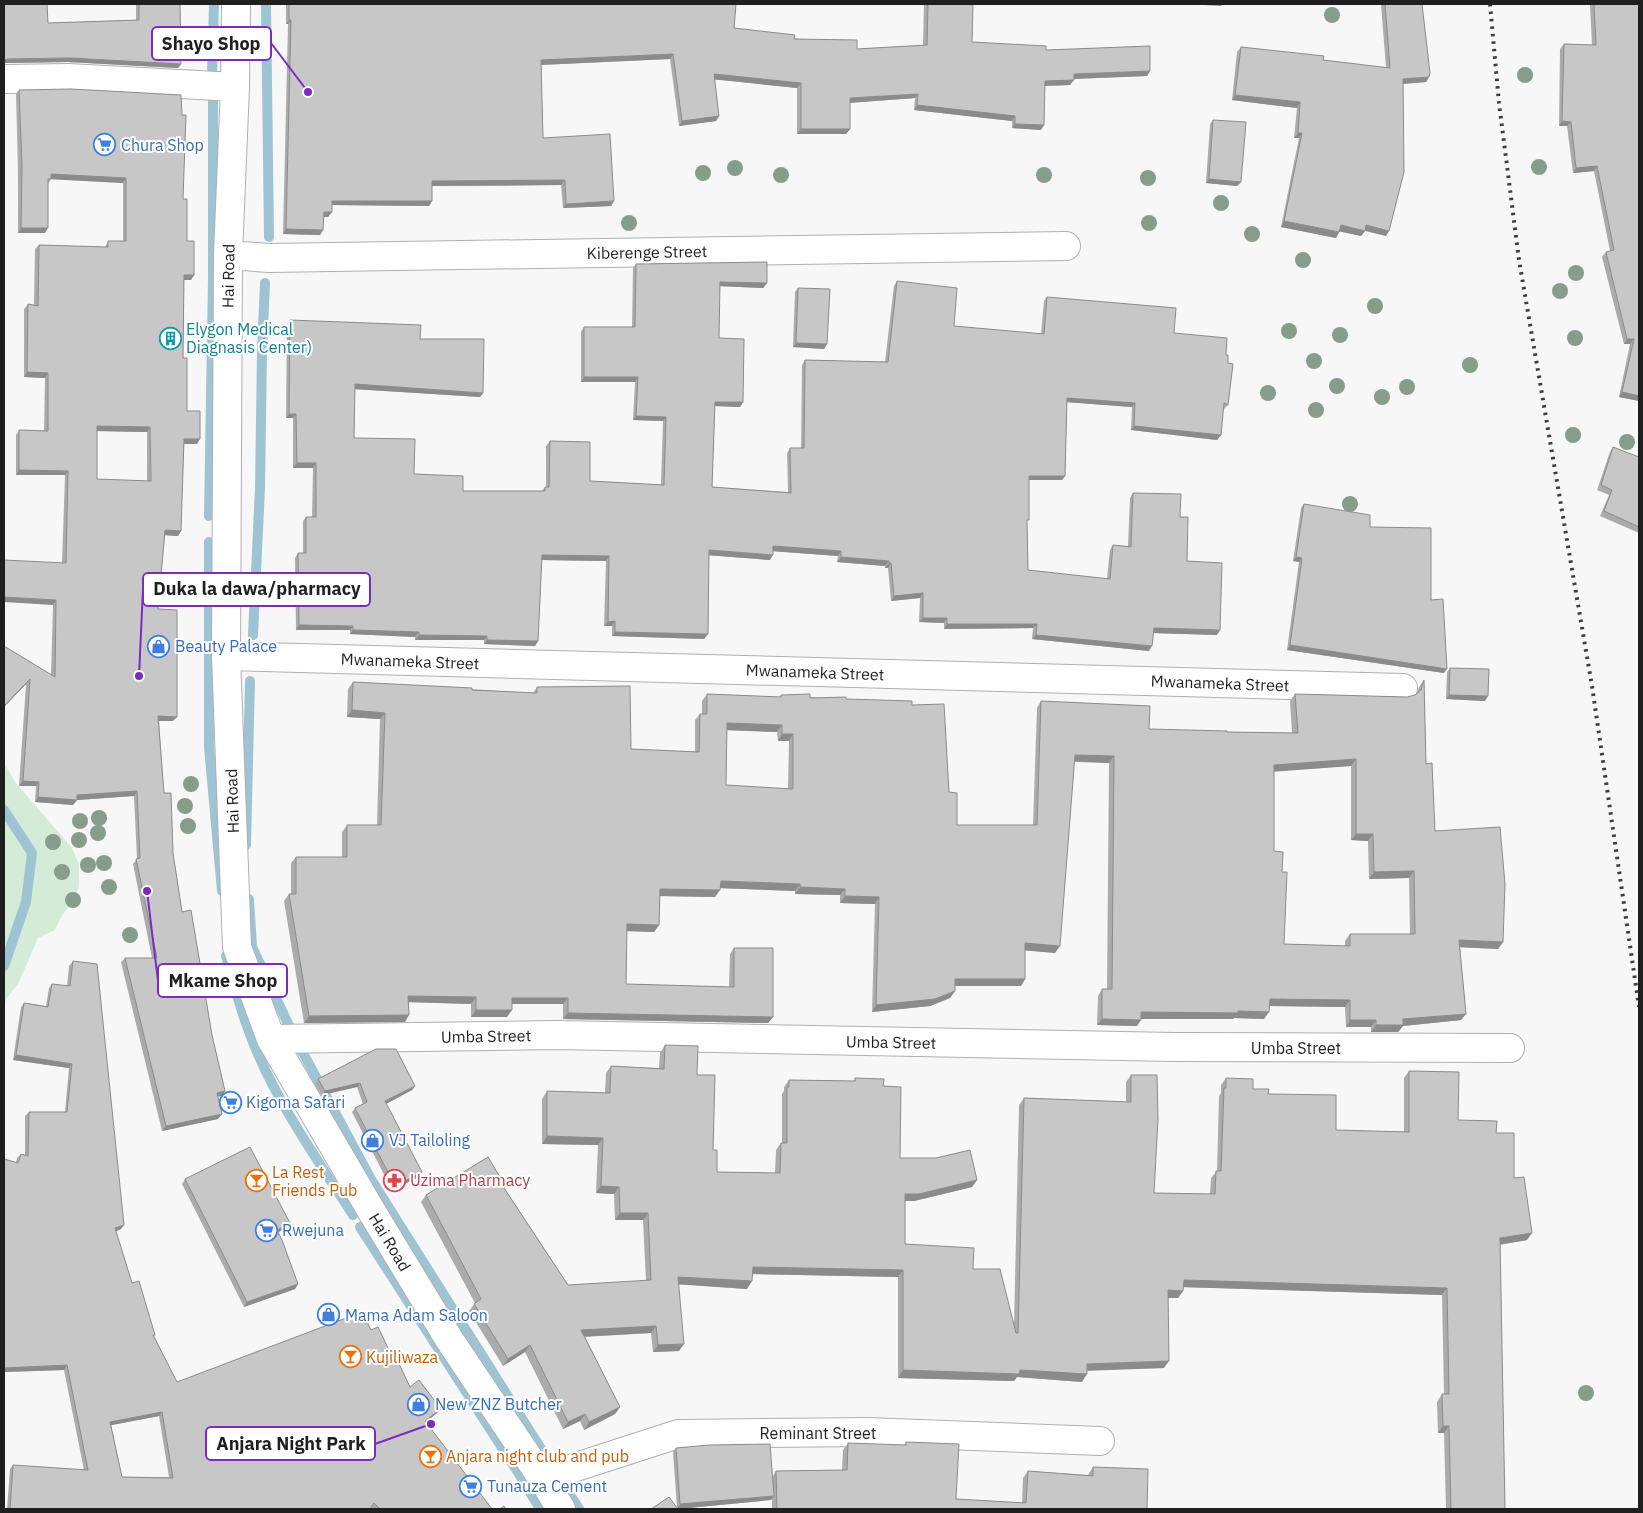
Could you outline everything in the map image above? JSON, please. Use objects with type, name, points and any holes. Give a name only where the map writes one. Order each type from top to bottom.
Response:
[{"type":"street","name":"Hai Road","points":[[236,4],[235,87],[228,255],[226,656],[237,947],[271,1039],[449,1339],[561,1509]]},
{"type":"street","points":[[4,78],[68,78],[235,87]]},
{"type":"street","name":"Kiberenge Street","points":[[228,255],[269,258],[1066,246]]},
{"type":"street","name":"Mwanameka Street","points":[[226,656],[1404,688]]},
{"type":"street","name":"Umba Street","points":[[271,1039],[557,1035],[1174,1047],[1510,1048]]},
{"type":"street","name":"Reminant Street","points":[[542,1478],[678,1434],[868,1432],[1100,1441]]},
{"type":"green space","points":[[4,763],[15,782],[72,848],[79,864],[79,886],[73,903],[62,915],[55,930],[38,938],[18,984],[6,999],[4,1011]]},
{"type":"building","points":[[4,4],[47,4],[48,23],[139,20],[139,4],[180,4],[181,64],[71,58],[4,60]]},
{"type":"building","points":[[289,4],[736,4],[734,28],[795,35],[794,39],[857,40],[857,49],[927,45],[928,4],[973,4],[972,42],[1046,46],[1046,50],[1150,46],[1150,71],[1074,74],[1074,80],[1045,81],[1044,125],[1015,124],[1015,116],[917,105],[918,94],[850,98],[850,129],[801,129],[801,83],[714,74],[719,116],[682,121],[673,54],[541,60],[543,138],[610,134],[614,201],[566,204],[565,180],[432,181],[432,201],[332,201],[332,212],[324,212],[323,230],[286,229],[291,20],[289,20]]},
{"type":"building","points":[[1385,4],[1422,4],[1430,73],[1429,77],[1403,79],[1404,172],[1389,231],[1366,225],[1365,231],[1341,225],[1339,232],[1284,221],[1302,133],[1298,133],[1300,102],[1235,95],[1241,47],[1324,56],[1323,60],[1390,68]]},
{"type":"building","points":[[1594,4],[1639,4],[1639,396],[1622,392],[1634,339],[1627,339],[1606,252],[1614,250],[1597,166],[1576,168],[1571,122],[1562,121],[1564,44],[1596,45]]},
{"type":"building","points":[[71,89],[181,95],[182,115],[186,115],[183,199],[187,199],[187,241],[194,241],[194,275],[184,275],[183,358],[187,358],[187,411],[200,411],[200,439],[184,439],[181,531],[165,530],[158,609],[177,610],[177,717],[158,716],[164,793],[171,793],[173,853],[182,912],[191,910],[212,1035],[225,1091],[217,1093],[222,1114],[166,1126],[125,958],[157,958],[136,859],[140,858],[137,791],[77,795],[77,800],[38,797],[39,782],[23,781],[30,679],[4,706],[4,646],[55,677],[56,600],[4,597],[4,560],[66,563],[68,471],[19,470],[19,430],[48,431],[48,373],[27,372],[28,304],[38,306],[39,245],[108,247],[108,241],[126,241],[126,178],[51,174],[51,179],[48,179],[48,228],[21,228],[22,166],[19,90]],"holes":[[[97,426],[150,427],[151,481],[97,479]]]},
{"type":"building","points":[[1213,120],[1246,122],[1241,182],[1209,179]]},
{"type":"building","points":[[767,262],[767,283],[720,282],[719,338],[744,339],[743,402],[715,402],[712,487],[791,493],[790,448],[804,448],[805,360],[888,362],[897,281],[957,288],[954,326],[1044,334],[1047,297],[1176,308],[1174,333],[1227,338],[1226,355],[1228,355],[1228,363],[1233,364],[1228,405],[1224,403],[1221,435],[1134,426],[1135,403],[1067,398],[1065,476],[1029,476],[1029,520],[1027,520],[1028,570],[1110,579],[1113,545],[1131,547],[1133,493],[1181,494],[1180,517],[1188,517],[1187,561],[1222,563],[1220,630],[1154,628],[1152,646],[1036,635],[1037,624],[947,624],[947,618],[923,618],[923,593],[894,596],[891,563],[889,561],[841,557],[841,551],[773,546],[773,555],[709,550],[708,634],[615,632],[615,621],[608,622],[609,556],[542,555],[538,641],[487,640],[487,636],[419,635],[419,632],[353,630],[353,626],[299,625],[298,553],[306,553],[306,517],[316,517],[316,463],[297,463],[296,414],[289,414],[290,320],[421,325],[420,339],[484,339],[483,393],[355,384],[354,438],[415,439],[414,474],[463,476],[463,491],[545,491],[545,487],[549,487],[550,441],[590,442],[590,481],[664,485],[666,417],[636,416],[638,377],[584,377],[584,327],[635,327],[636,264]]},
{"type":"building","points":[[798,288],[830,289],[827,344],[796,343]]},
{"type":"building","points":[[1613,447],[1639,457],[1639,527],[1604,511],[1612,490],[1601,485]]},
{"type":"building","points":[[1304,504],[1370,515],[1370,527],[1431,528],[1431,600],[1443,599],[1447,669],[1290,645],[1302,558],[1296,557]]},
{"type":"building","points":[[1450,668],[1489,669],[1488,696],[1449,695]]},
{"type":"building","points":[[1424,680],[1426,764],[1432,763],[1435,831],[1500,827],[1505,884],[1503,942],[1459,940],[1466,1014],[1403,1019],[1403,1025],[1376,1025],[1376,1020],[1350,1020],[1350,1000],[1270,999],[1269,1012],[1141,1012],[1141,1020],[1102,1019],[1102,989],[1112,989],[1114,756],[1075,755],[1060,946],[1025,943],[1025,979],[955,979],[955,991],[935,999],[876,1005],[879,897],[845,896],[845,889],[800,887],[800,884],[721,881],[720,890],[660,889],[659,925],[627,924],[626,984],[734,987],[734,948],[773,948],[773,1017],[568,1013],[568,998],[512,998],[512,1010],[476,1010],[476,997],[408,996],[409,1015],[309,1016],[289,894],[296,894],[296,857],[347,857],[347,825],[381,825],[385,713],[352,710],[353,682],[537,693],[537,687],[630,686],[631,749],[699,752],[700,714],[707,714],[707,694],[781,697],[781,695],[810,694],[810,698],[846,697],[846,699],[912,701],[912,705],[944,704],[949,792],[957,793],[957,825],[1037,825],[1041,701],[1150,706],[1149,729],[1298,733],[1295,694],[1407,697],[1415,695],[1421,690]],"holes":[[[727,723],[782,725],[782,734],[793,734],[793,789],[726,785]],[[1356,759],[1356,834],[1373,834],[1374,872],[1414,871],[1415,934],[1350,934],[1350,946],[1284,944],[1287,872],[1282,872],[1283,852],[1274,851],[1274,765]]]},
{"type":"building","points":[[73,961],[97,964],[124,1225],[115,1228],[132,1283],[139,1281],[155,1335],[153,1335],[177,1382],[362,1312],[371,1330],[378,1327],[389,1350],[392,1349],[410,1387],[419,1380],[441,1409],[425,1421],[492,1509],[380,1509],[374,1503],[370,1509],[10,1509],[13,1465],[88,1470],[67,1365],[4,1368],[4,1159],[18,1163],[21,1154],[28,1156],[29,1112],[67,1112],[72,1064],[16,1055],[24,1003],[48,1007],[52,984],[70,986]],"holes":[[[162,1412],[173,1478],[122,1477],[110,1422]]]},
{"type":"building","points":[[665,1045],[698,1046],[697,1075],[715,1075],[713,1150],[717,1150],[717,1172],[780,1173],[781,1143],[787,1143],[787,1087],[789,1087],[789,1080],[855,1081],[855,1078],[884,1079],[883,1086],[901,1087],[900,1158],[936,1158],[970,1150],[977,1180],[919,1194],[905,1194],[905,1244],[974,1248],[973,1269],[1000,1269],[1016,1333],[1018,1333],[1024,1098],[1131,1102],[1131,1075],[1157,1075],[1158,1119],[1154,1193],[1215,1194],[1216,1171],[1221,1171],[1226,1078],[1253,1079],[1253,1089],[1269,1089],[1268,1094],[1336,1095],[1336,1130],[1409,1132],[1409,1071],[1459,1072],[1458,1120],[1497,1121],[1496,1133],[1514,1133],[1514,1178],[1524,1177],[1532,1233],[1500,1238],[1505,1509],[1451,1509],[1449,1426],[1443,1426],[1442,1394],[1449,1394],[1447,1288],[1184,1280],[1183,1291],[1168,1290],[1169,1361],[1087,1364],[1087,1374],[1020,1370],[1019,1374],[903,1370],[903,1270],[753,1267],[752,1281],[678,1277],[684,1344],[658,1345],[656,1326],[581,1330],[620,1407],[589,1422],[585,1414],[568,1422],[530,1345],[508,1359],[474,1304],[481,1299],[426,1195],[488,1157],[506,1187],[504,1188],[568,1285],[651,1280],[648,1213],[620,1213],[619,1187],[601,1186],[603,1138],[547,1136],[547,1091],[610,1093],[611,1066],[664,1069]]},
{"type":"building","points":[[376,1049],[396,1049],[415,1086],[385,1101],[422,1172],[395,1186],[355,1108],[367,1102],[360,1083],[325,1091],[318,1079]]},
{"type":"building","points":[[250,1147],[290,1223],[277,1230],[298,1284],[247,1302],[185,1179]]},
{"type":"building","points":[[906,1442],[959,1444],[956,1499],[1026,1503],[1028,1471],[1093,1476],[1093,1467],[1148,1469],[1147,1509],[777,1509],[776,1471],[847,1470],[848,1443],[906,1445]]},
{"type":"building","points":[[770,1444],[774,1496],[680,1504],[676,1448],[709,1445]]},
{"type":"building","points":[[669,1497],[678,1509],[651,1509]]},
{"type":"waterway","points":[[212,73],[214,4]]},
{"type":"waterway","points":[[266,4],[269,237]]},
{"type":"waterway","points":[[209,516],[213,279],[213,96]]},
{"type":"waterway","points":[[253,635],[260,488],[265,283]]},
{"type":"waterway","points":[[209,542],[209,747],[222,891]]},
{"type":"waterway","points":[[246,845],[250,681]]},
{"type":"waterway","points":[[4,810],[32,853],[26,902],[4,966]]},
{"type":"waterway","points":[[249,899],[252,947],[291,1030]]},
{"type":"waterway","points":[[226,956],[245,1020],[269,1078],[309,1148],[353,1215]]},
{"type":"waterway","points":[[302,1051],[372,1181],[579,1509]]},
{"type":"waterway","points":[[360,1227],[540,1509]]},
{"type":"railway","points":[[1490,4],[1499,103],[1519,260],[1592,686],[1639,1007]]},
{"type":"place","name":"Shayo Shop","points":[[308,92]]},
{"type":"place","name":"Chura Shop","points":[[105,145]]},
{"type":"place","name":"Elygon Medical Diagnasis Center)","points":[[170,338]]},
{"type":"place","name":"Beauty Palace","points":[[159,646]]},
{"type":"place","name":"Duka la dawa/pharmacy","points":[[139,676]]},
{"type":"place","name":"Mkame Shop","points":[[147,891]]},
{"type":"place","name":"Kigoma Safari","points":[[230,1102]]},
{"type":"place","name":"VJ Tailoling","points":[[373,1140]]},
{"type":"place","name":"Uzima Pharmacy","points":[[394,1180]]},
{"type":"place","name":"La Rest Friends Pub","points":[[256,1181]]},
{"type":"place","name":"Rwejuna","points":[[266,1230]]},
{"type":"place","name":"Mama Adam Saloon","points":[[329,1315]]},
{"type":"place","name":"Kujiliwaza","points":[[350,1357]]},
{"type":"place","name":"New ZNZ Butcher","points":[[419,1404]]},
{"type":"place","name":"Anjara Night Park","points":[[431,1424]]},
{"type":"place","name":"Anjara night club and pub","points":[[430,1456]]},
{"type":"place","name":"Tunauza Cement","points":[[471,1486]]}]
